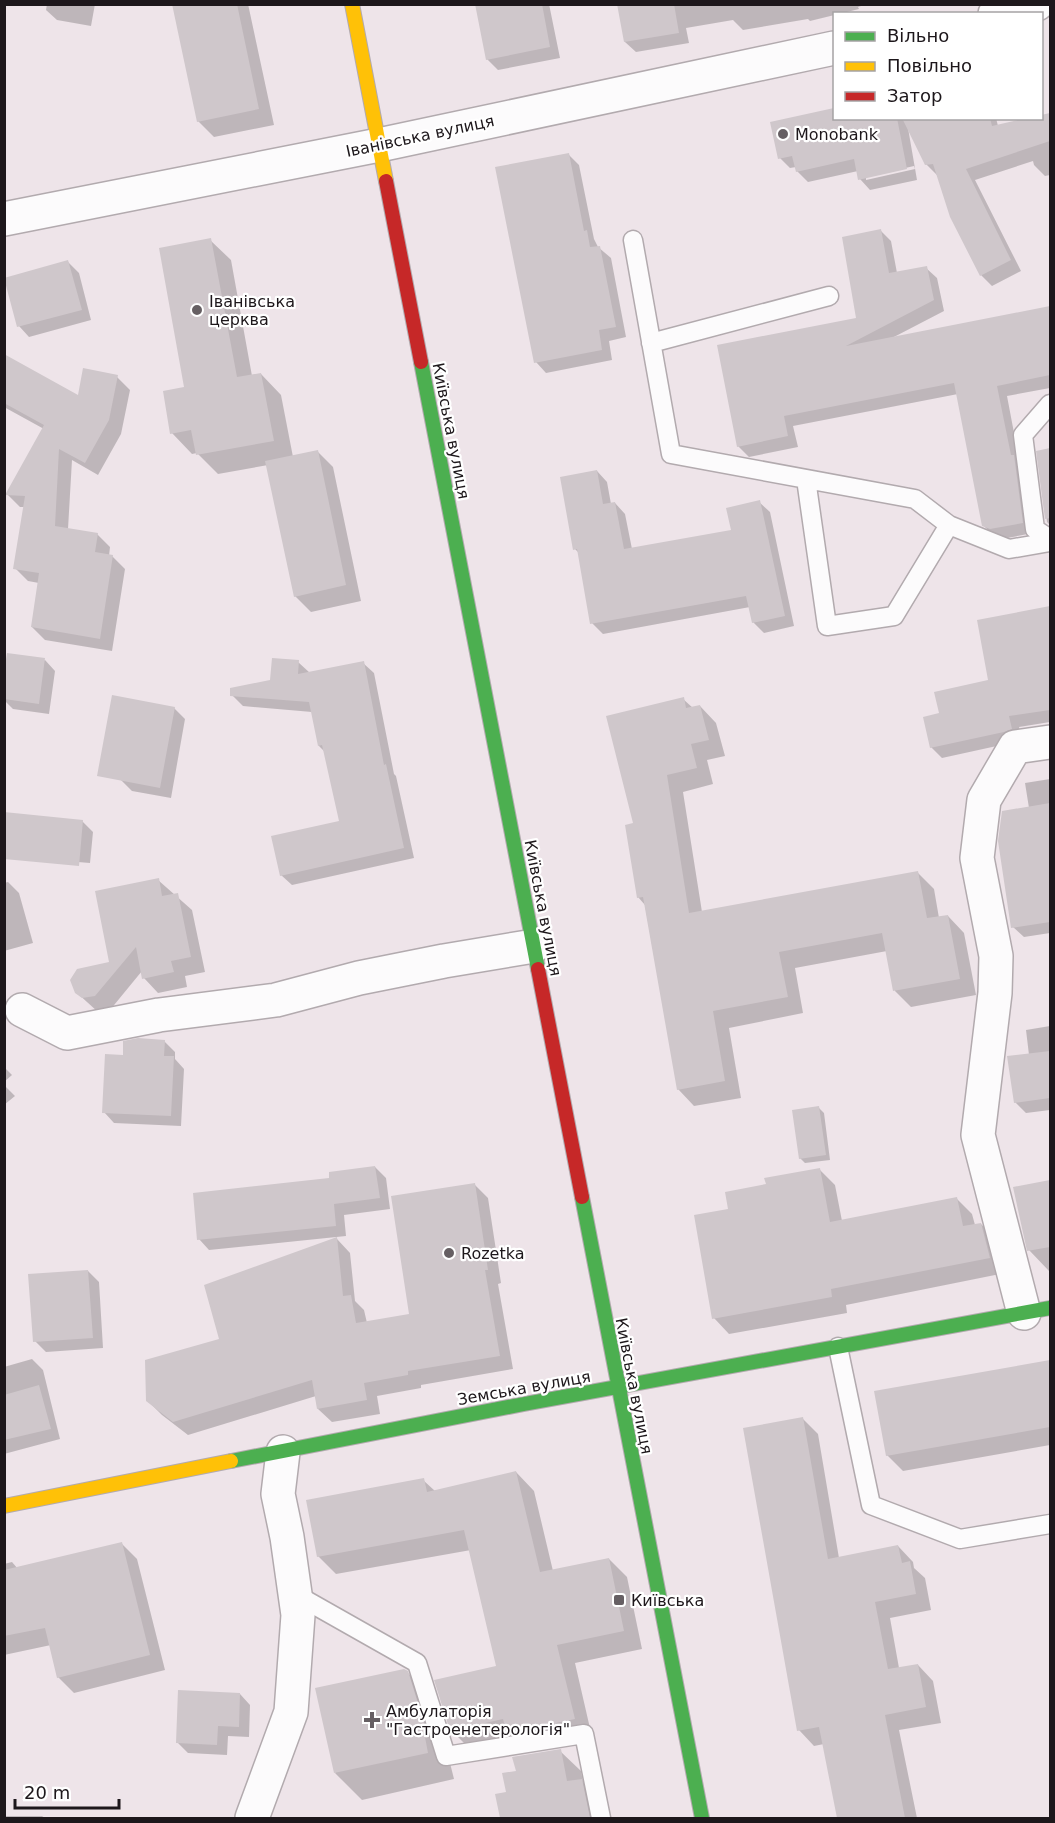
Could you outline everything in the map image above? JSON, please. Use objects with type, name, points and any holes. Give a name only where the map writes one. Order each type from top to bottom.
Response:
[{"type":"main road","name":"Київська вулиця","points":[[352,4],[617,1388],[702,1818]]},
{"type":"main road","name":"Земська вулиця","points":[[4,1506],[524,1404],[1037,1311]]},
{"type":"street","points":[[1003,12],[1037,4]]},
{"type":"street","name":"Іванівська вулиця","points":[[4,219],[379,145],[833,48]]},
{"type":"street","points":[[1037,1311],[978,1136],[995,993],[996,956],[976,858],[984,800],[1015,747],[1050,742]]},
{"type":"street","points":[[22,1010],[67,1033],[159,1015],[276,1000],[359,978],[534,946]]},
{"type":"street","points":[[252,1818],[291,1712],[298,1615],[278,1494],[283,1452]]},
{"type":"lane","points":[[633,240],[671,453],[915,499],[949,525],[1009,549],[1050,541]]},
{"type":"lane","points":[[651,343],[829,296]]},
{"type":"lane","points":[[1050,404],[1023,435],[1035,529],[1050,541]]},
{"type":"lane","points":[[806,479],[827,626],[894,616],[949,525]]},
{"type":"lane","points":[[838,1347],[872,1505],[960,1539],[1050,1524]]},
{"type":"lane","points":[[295,1594],[417,1663],[446,1756],[584,1734],[601,1818]]},
{"type":"building","points":[[172,4],[237,4],[259,109],[197,122]]},
{"type":"building","points":[[475,4],[542,4],[550,47],[486,60]]},
{"type":"building","points":[[617,4],[674,4],[679,33],[624,42]]},
{"type":"building","points":[[833,108],[833,120],[897,120],[907,169],[858,180],[854,159],[796,172],[792,156],[778,159],[770,122]]},
{"type":"building","points":[[1050,113],[1050,141],[966,169],[1011,260],[980,276],[950,217],[933,164],[925,165],[903,120],[990,120],[992,126],[1018,120],[1043,120],[1043,115]]},
{"type":"building","points":[[569,153],[584,231],[587,230],[590,247],[600,246],[616,327],[599,330],[602,350],[534,363],[495,167]]},
{"type":"building","points":[[881,229],[889,273],[927,266],[934,300],[846,346],[1050,306],[1050,375],[997,386],[1011,455],[1014,455],[1023,523],[990,529],[982,526],[954,383],[784,416],[788,436],[737,447],[717,345],[856,318],[842,237]]},
{"type":"building","name":"Іванівська церква","points":[[211,238],[237,377],[261,373],[274,441],[196,455],[191,430],[170,434],[163,391],[184,387],[159,248]]},
{"type":"building","points":[[68,260],[82,310],[17,327],[4,278]]},
{"type":"building","points":[[4,354],[78,395],[83,368],[118,375],[109,420],[85,463],[59,449],[55,526],[98,533],[95,552],[113,555],[100,639],[31,627],[39,573],[13,569],[25,496],[5,495],[44,425],[4,403]]},
{"type":"building","points":[[1050,448],[1050,518],[1045,519],[1036,451]]},
{"type":"building","points":[[318,450],[346,585],[294,597],[265,461]]},
{"type":"building","points":[[597,470],[603,504],[615,502],[624,549],[731,530],[726,508],[760,500],[785,616],[752,623],[746,596],[590,624],[577,549],[573,550],[560,477]]},
{"type":"building","points":[[1050,606],[1050,710],[1009,716],[1012,729],[1004,732],[930,748],[923,717],[939,713],[934,692],[988,680],[977,620]]},
{"type":"building","points":[[7,653],[45,658],[39,704],[4,699],[4,671]]},
{"type":"building","points":[[272,658],[299,660],[298,674],[364,661],[384,765],[386,764],[404,848],[280,876],[271,836],[339,821],[322,745],[318,746],[309,702],[230,696],[230,688],[270,680]]},
{"type":"building","points":[[112,695],[175,707],[160,788],[97,776]]},
{"type":"building","points":[[684,697],[686,708],[700,705],[709,740],[691,744],[697,768],[667,775],[689,913],[918,871],[927,918],[948,915],[960,979],[893,991],[882,933],[779,952],[788,997],[713,1011],[725,1081],[677,1090],[643,897],[637,898],[625,825],[633,823],[606,716]]},
{"type":"building","points":[[1050,803],[1050,922],[1011,928],[998,841],[1002,811]]},
{"type":"building","points":[[4,812],[83,820],[79,866],[4,859]]},
{"type":"building","points":[[159,878],[162,896],[178,893],[191,957],[171,961],[174,972],[142,979],[136,947],[95,996],[82,998],[75,993],[70,980],[77,969],[109,962],[95,891]]},
{"type":"building","points":[[138,1038],[165,1040],[164,1056],[174,1056],[171,1116],[102,1113],[105,1054],[123,1055],[123,1041]]},
{"type":"building","points":[[1050,1051],[1050,1098],[1014,1103],[1007,1056]]},
{"type":"building","points":[[819,1106],[826,1155],[799,1159],[792,1110]]},
{"type":"building","points":[[375,1166],[380,1198],[334,1204],[336,1226],[197,1240],[193,1193],[329,1178],[329,1172]]},
{"type":"building","points":[[820,1168],[830,1222],[957,1197],[963,1226],[981,1223],[990,1258],[831,1289],[832,1297],[712,1319],[694,1215],[728,1209],[725,1192],[766,1184],[764,1178]]},
{"type":"building","points":[[1050,1180],[1050,1247],[1027,1251],[1013,1187]]},
{"type":"building","points":[[475,1183],[488,1270],[485,1270],[500,1356],[408,1371],[408,1375],[364,1383],[367,1400],[317,1409],[312,1380],[173,1422],[146,1401],[145,1360],[219,1339],[204,1285],[337,1237],[343,1296],[351,1295],[356,1323],[409,1314],[391,1196]]},
{"type":"building","points":[[88,1270],[93,1338],[33,1342],[28,1274]]},
{"type":"building","points":[[1050,1360],[1050,1427],[886,1456],[874,1391]]},
{"type":"building","points":[[39,1385],[51,1429],[4,1440],[4,1395]]},
{"type":"building","points":[[803,1417],[828,1559],[898,1545],[902,1563],[910,1561],[916,1594],[875,1602],[888,1669],[918,1664],[926,1707],[885,1715],[905,1818],[837,1818],[819,1727],[797,1731],[743,1428]]},
{"type":"building","points":[[516,1471],[540,1572],[609,1558],[624,1631],[557,1645],[575,1719],[556,1723],[557,1727],[507,1735],[503,1719],[450,1731],[434,1680],[496,1666],[464,1530],[317,1557],[306,1500],[424,1478],[427,1492]]},
{"type":"building","points":[[122,1542],[150,1655],[57,1678],[45,1628],[4,1636],[4,1570]]},
{"type":"building","name":"Амбулаторія \"Гастроенетерологія\"","points":[[404,1669],[408,1671],[428,1736],[425,1737],[428,1753],[334,1773],[315,1688]]},
{"type":"building","points":[[178,1690],[240,1693],[239,1727],[218,1726],[217,1745],[176,1743]]},
{"type":"building","points":[[561,1749],[567,1781],[582,1779],[590,1818],[500,1818],[495,1794],[506,1792],[502,1773],[516,1771],[512,1757]]},
{"type":"traffic: fast","points":[[421,362],[538,969]]},
{"type":"traffic: fast","points":[[582,1197],[702,1818]]},
{"type":"traffic: fast","points":[[231,1461],[524,1404],[1050,1308]]},
{"type":"traffic: slow","points":[[352,4],[386,181]]},
{"type":"traffic: slow","points":[[4,1506],[231,1461]]},
{"type":"traffic: jam","points":[[386,181],[421,362]]},
{"type":"traffic: jam","points":[[538,969],[582,1197]]},
{"type":"place","name":"Monobank","points":[[783,134]]},
{"type":"place","name":"Іванівська церква","points":[[197,310]]},
{"type":"place","name":"Rozetka","points":[[449,1253]]},
{"type":"place","name":"Київська","points":[[619,1600]]},
{"type":"place","name":"Амбулаторія \"Гастроенетерологія\"","points":[[372,1720]]}]
